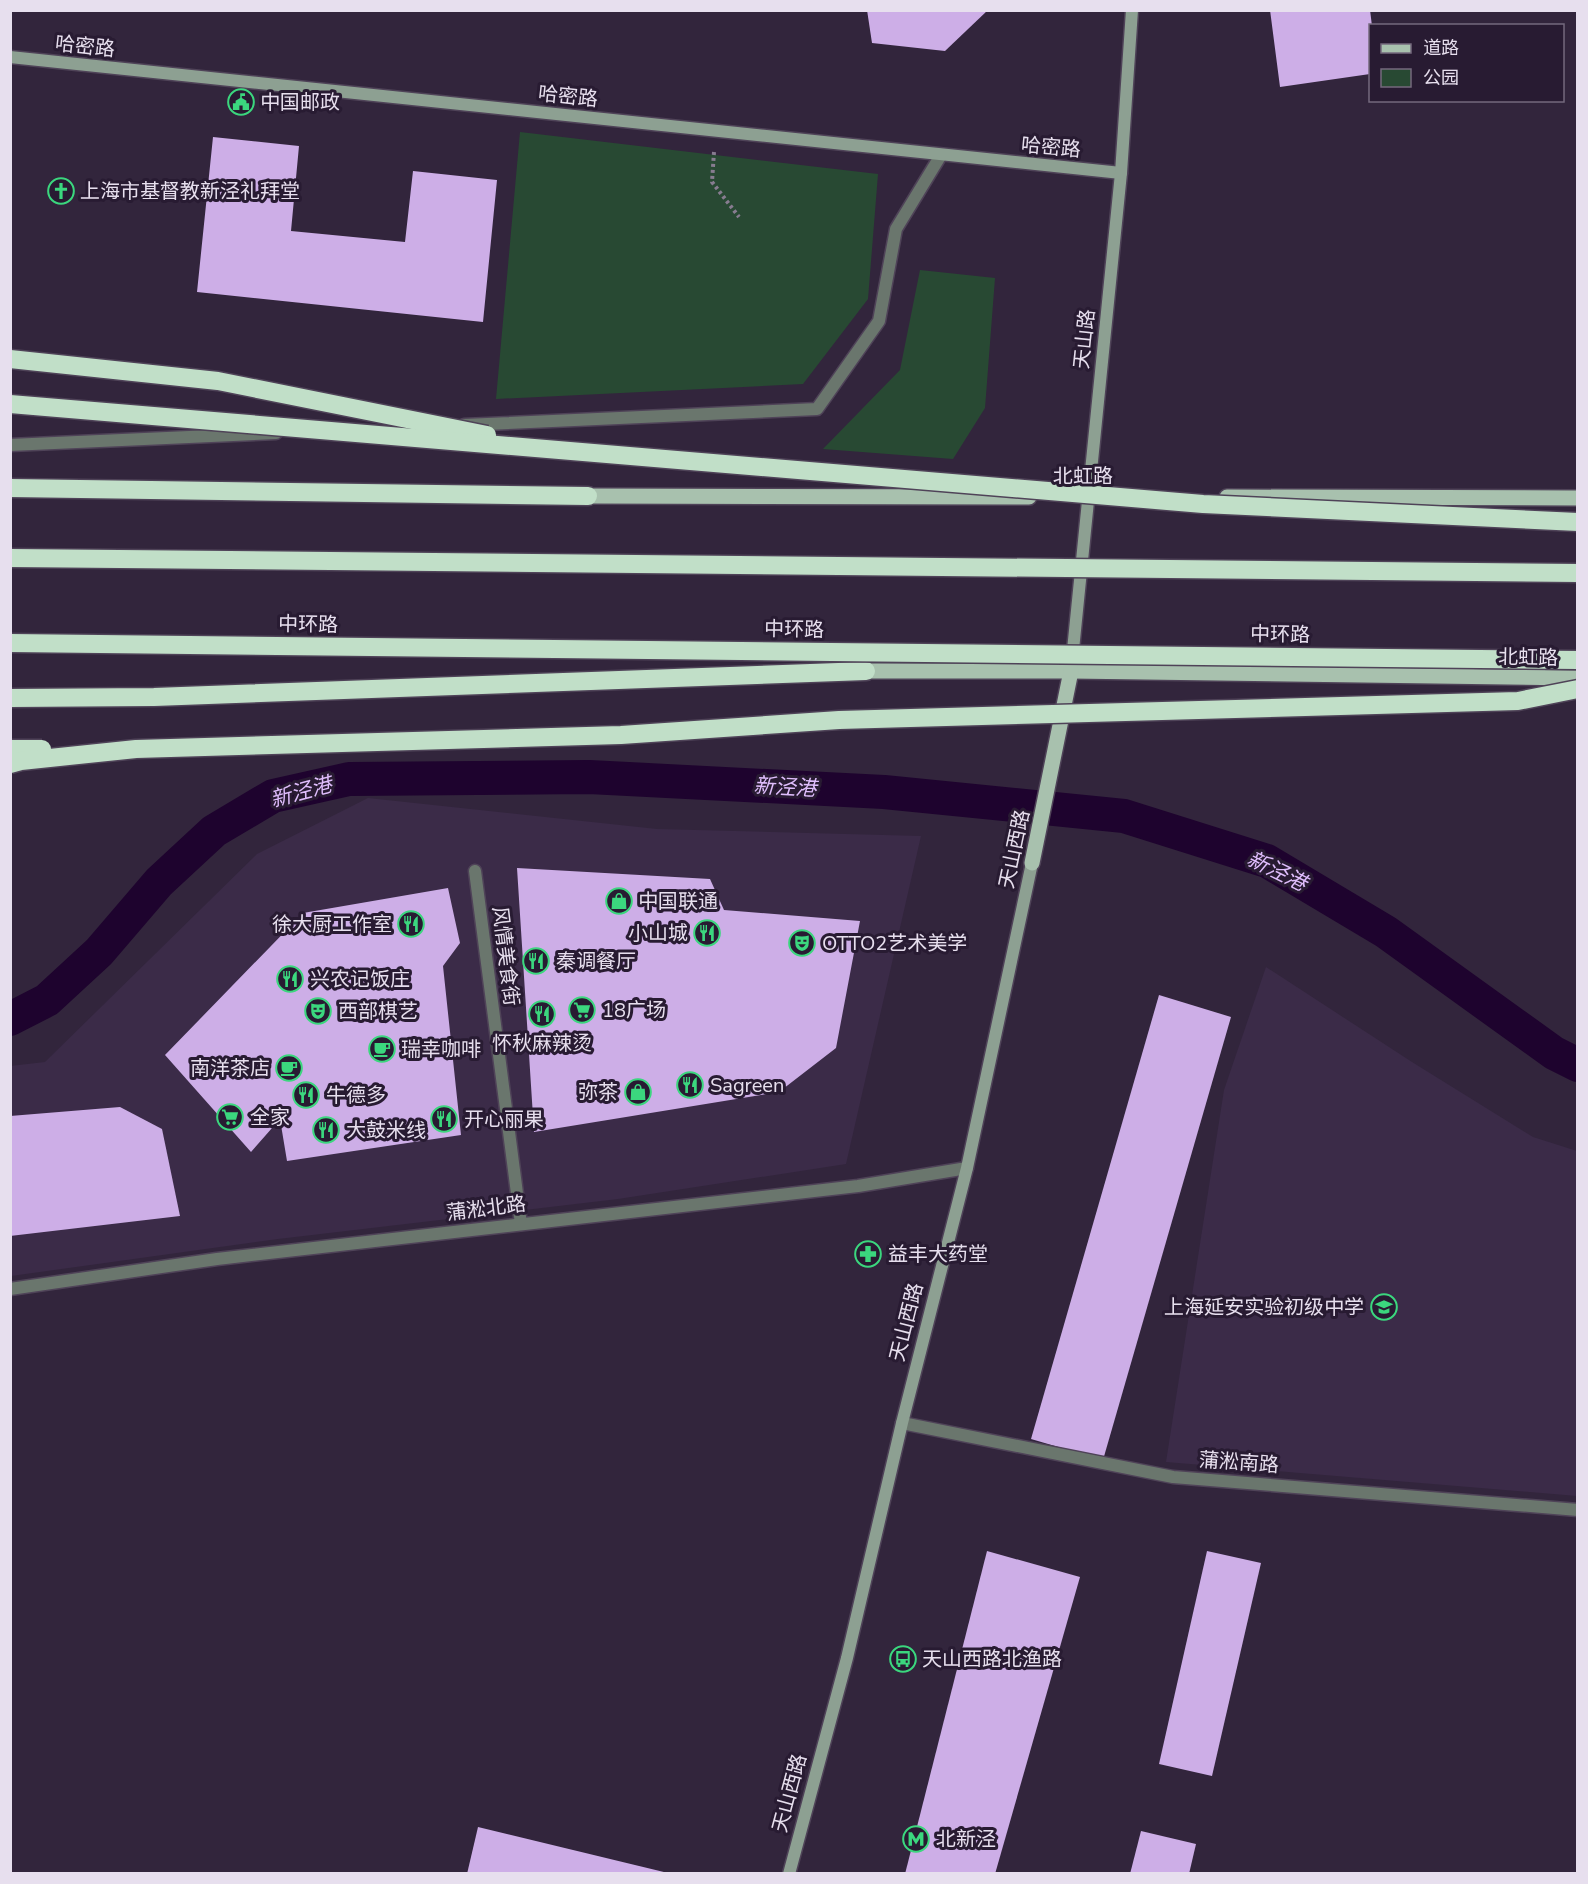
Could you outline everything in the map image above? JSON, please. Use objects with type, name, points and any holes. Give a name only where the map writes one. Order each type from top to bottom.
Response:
[{"type":"highway","points":[[10,359],[218,381],[367,409],[562,450]]},
{"type":"highway","points":[[10,404],[1203,504],[1578,522]]},
{"type":"highway","points":[[10,488],[588,496]]},
{"type":"highway","points":[[10,558],[1578,573]]},
{"type":"highway","name":"中环路","points":[[10,643],[1578,660]]},
{"type":"highway","points":[[10,698],[166,696],[866,671]]},
{"type":"highway","points":[[10,749],[136,749],[621,735],[839,720],[1518,701],[1578,689]]},
{"type":"highway","points":[[10,764],[136,749]]},
{"type":"main road","name":"天山路","points":[[1071,671],[1121,173],[1132,10]]},
{"type":"main road","name":"哈密路","points":[[10,57],[1121,173]]},
{"type":"main road","name":"北虹路","points":[[588,496],[1578,498]]},
{"type":"main road","name":"北虹路","points":[[866,671],[1071,671],[1578,678]]},
{"type":"main road","name":"天山西路","points":[[789,1874],[847,1658],[902,1423],[967,1168],[1071,671]]},
{"type":"street","points":[[10,445],[817,409],[879,321],[896,229],[941,155]]},
{"type":"street","name":"风情美食街","points":[[475,871],[520,1224]]},
{"type":"street","name":"蒲淞北路","points":[[10,1289],[217,1259],[858,1186],[967,1168]]},
{"type":"street","name":"蒲淞南路","points":[[902,1423],[1173,1477],[1578,1510]]},
{"type":"path","points":[[716,131],[712,182],[739,217]]},
{"type":"shaded area","points":[[368,798],[657,829],[921,836],[846,1164],[618,1199],[278,1239],[11,1276],[10,1066],[45,1062],[257,854]]},
{"type":"shaded area","name":"上海延安实验初级中学","points":[[1266,967],[1533,1137],[1577,1151],[1577,1496],[1166,1462],[1224,1090]]},
{"type":"green space","points":[[520,132],[878,174],[868,299],[803,384],[496,399]]},
{"type":"green space","points":[[920,270],[995,278],[985,408],[953,459],[823,449],[900,370]]},
{"type":"building","points":[[867,10],[988,10],[945,51],[872,43]]},
{"type":"building","points":[[1270,10],[1370,10],[1372,24],[1369,24],[1369,74],[1280,87]]},
{"type":"building","points":[[213,137],[299,146],[291,231],[405,242],[413,171],[497,180],[483,322],[197,292]]},
{"type":"building","points":[[517,868],[710,879],[724,910],[860,921],[836,1048],[779,1092],[534,1132]]},
{"type":"building","points":[[448,888],[460,943],[443,966],[461,1135],[287,1161],[280,1119],[251,1152],[165,1055],[303,913]]},
{"type":"building","points":[[1159,995],[1231,1017],[1103,1460],[1031,1439]]},
{"type":"building","points":[[120,1107],[162,1129],[180,1216],[10,1236],[10,1116]]},
{"type":"building","points":[[987,1551],[1080,1577],[995,1874],[905,1874]]},
{"type":"building","points":[[1207,1551],[1261,1563],[1212,1776],[1159,1764]]},
{"type":"building","points":[[478,1827],[668,1873],[668,1874],[467,1874]]},
{"type":"building","points":[[1141,1831],[1196,1844],[1189,1874],[1130,1874]]},
{"type":"waterway","name":"新泾港","points":[[10,1019],[47,1000],[99,952],[159,882],[214,831],[273,796],[349,779],[589,777],[884,792],[1124,816],[1267,861],[1386,932],[1554,1053],[1578,1065]]},
{"type":"place","name":"中国邮政","points":[[241,102]]},
{"type":"place","name":"上海市基督教新泾礼拜堂","points":[[61,191]]},
{"type":"place","name":"中国联通","points":[[619,901]]},
{"type":"place","name":"徐大厨工作室","points":[[411,924]]},
{"type":"place","name":"小山城","points":[[707,933]]},
{"type":"place","name":"OTTO2艺术美学","points":[[802,943]]},
{"type":"place","name":"秦调餐厅","points":[[536,961]]},
{"type":"place","name":"兴农记饭庄","points":[[290,979]]},
{"type":"place","name":"18广场","points":[[582,1010]]},
{"type":"place","name":"西部棋艺","points":[[318,1011]]},
{"type":"place","name":"怀秋麻辣烫","points":[[542,1014]]},
{"type":"place","name":"瑞幸咖啡","points":[[382,1049]]},
{"type":"place","name":"南洋茶店","points":[[289,1068]]},
{"type":"place","name":"Sagreen","points":[[690,1085]]},
{"type":"place","name":"弥茶","points":[[638,1092]]},
{"type":"place","name":"牛德多","points":[[306,1095]]},
{"type":"place","name":"全家","points":[[230,1117]]},
{"type":"place","name":"开心丽果","points":[[444,1119]]},
{"type":"place","name":"大鼓米线","points":[[326,1130]]},
{"type":"place","name":"益丰大药堂","points":[[868,1254]]},
{"type":"place","name":"上海延安实验初级中学","points":[[1384,1307]]},
{"type":"place","name":"天山西路北渔路","points":[[903,1659]]},
{"type":"place","name":"北新泾","points":[[916,1839]]}]
